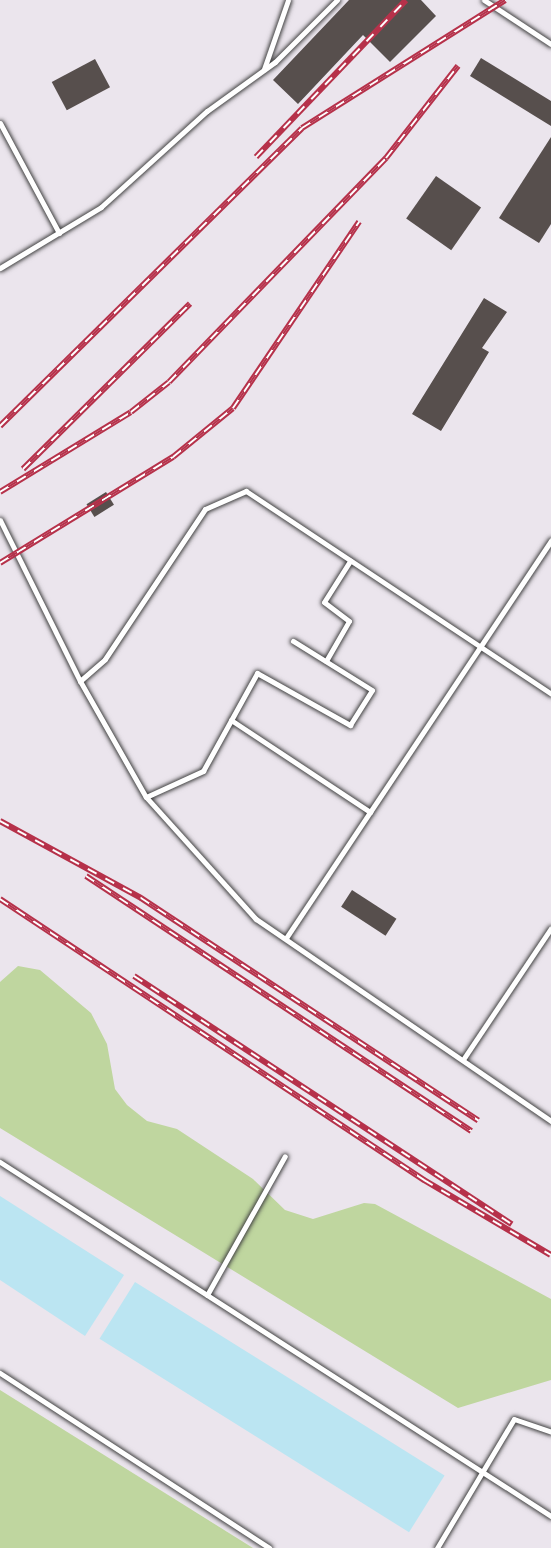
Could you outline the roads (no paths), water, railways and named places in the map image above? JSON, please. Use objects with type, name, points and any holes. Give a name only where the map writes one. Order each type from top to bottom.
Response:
[{"type":"lane","points":[[262,73],[289,0]]},
{"type":"lane","points":[[0,268],[101,206],[207,111],[262,73],[337,0]]},
{"type":"lane","points":[[484,0],[551,44]]},
{"type":"lane","points":[[0,123],[59,233]]},
{"type":"lane","points":[[80,681],[105,659],[205,509],[246,491],[551,694]]},
{"type":"lane","points":[[0,520],[80,681],[146,797],[256,919],[464,1058],[551,1121]]},
{"type":"lane","points":[[286,939],[551,540]]},
{"type":"lane","points":[[326,662],[349,621],[324,602],[349,561]]},
{"type":"lane","points":[[146,797],[203,771],[257,673],[350,725],[372,690],[293,641]]},
{"type":"lane","points":[[231,720],[370,811]]},
{"type":"lane","points":[[464,1058],[551,928]]},
{"type":"lane","points":[[207,1295],[285,1156]]},
{"type":"lane","points":[[0,1162],[551,1516]]},
{"type":"lane","points":[[0,1373],[269,1548]]},
{"type":"lane","points":[[437,1548],[514,1419],[551,1432]]},
{"type":"water","points":[[0,1196],[124,1275],[85,1336],[0,1280]]},
{"type":"water","points":[[135,1282],[445,1475],[409,1532],[99,1339]]},
{"type":"railway","points":[[256,157],[406,0]]},
{"type":"railway","points":[[0,426],[302,128],[505,0]]},
{"type":"railway","points":[[0,492],[131,412],[169,382],[386,158],[458,66]]},
{"type":"railway","points":[[0,563],[173,457],[233,408],[359,222]]},
{"type":"railway","points":[[23,469],[190,304]]},
{"type":"railway","points":[[0,821],[141,898],[478,1120]]},
{"type":"railway","points":[[86,876],[471,1131]]},
{"type":"railway","points":[[0,899],[424,1180],[551,1255]]},
{"type":"railway","points":[[134,976],[512,1224]]}]
